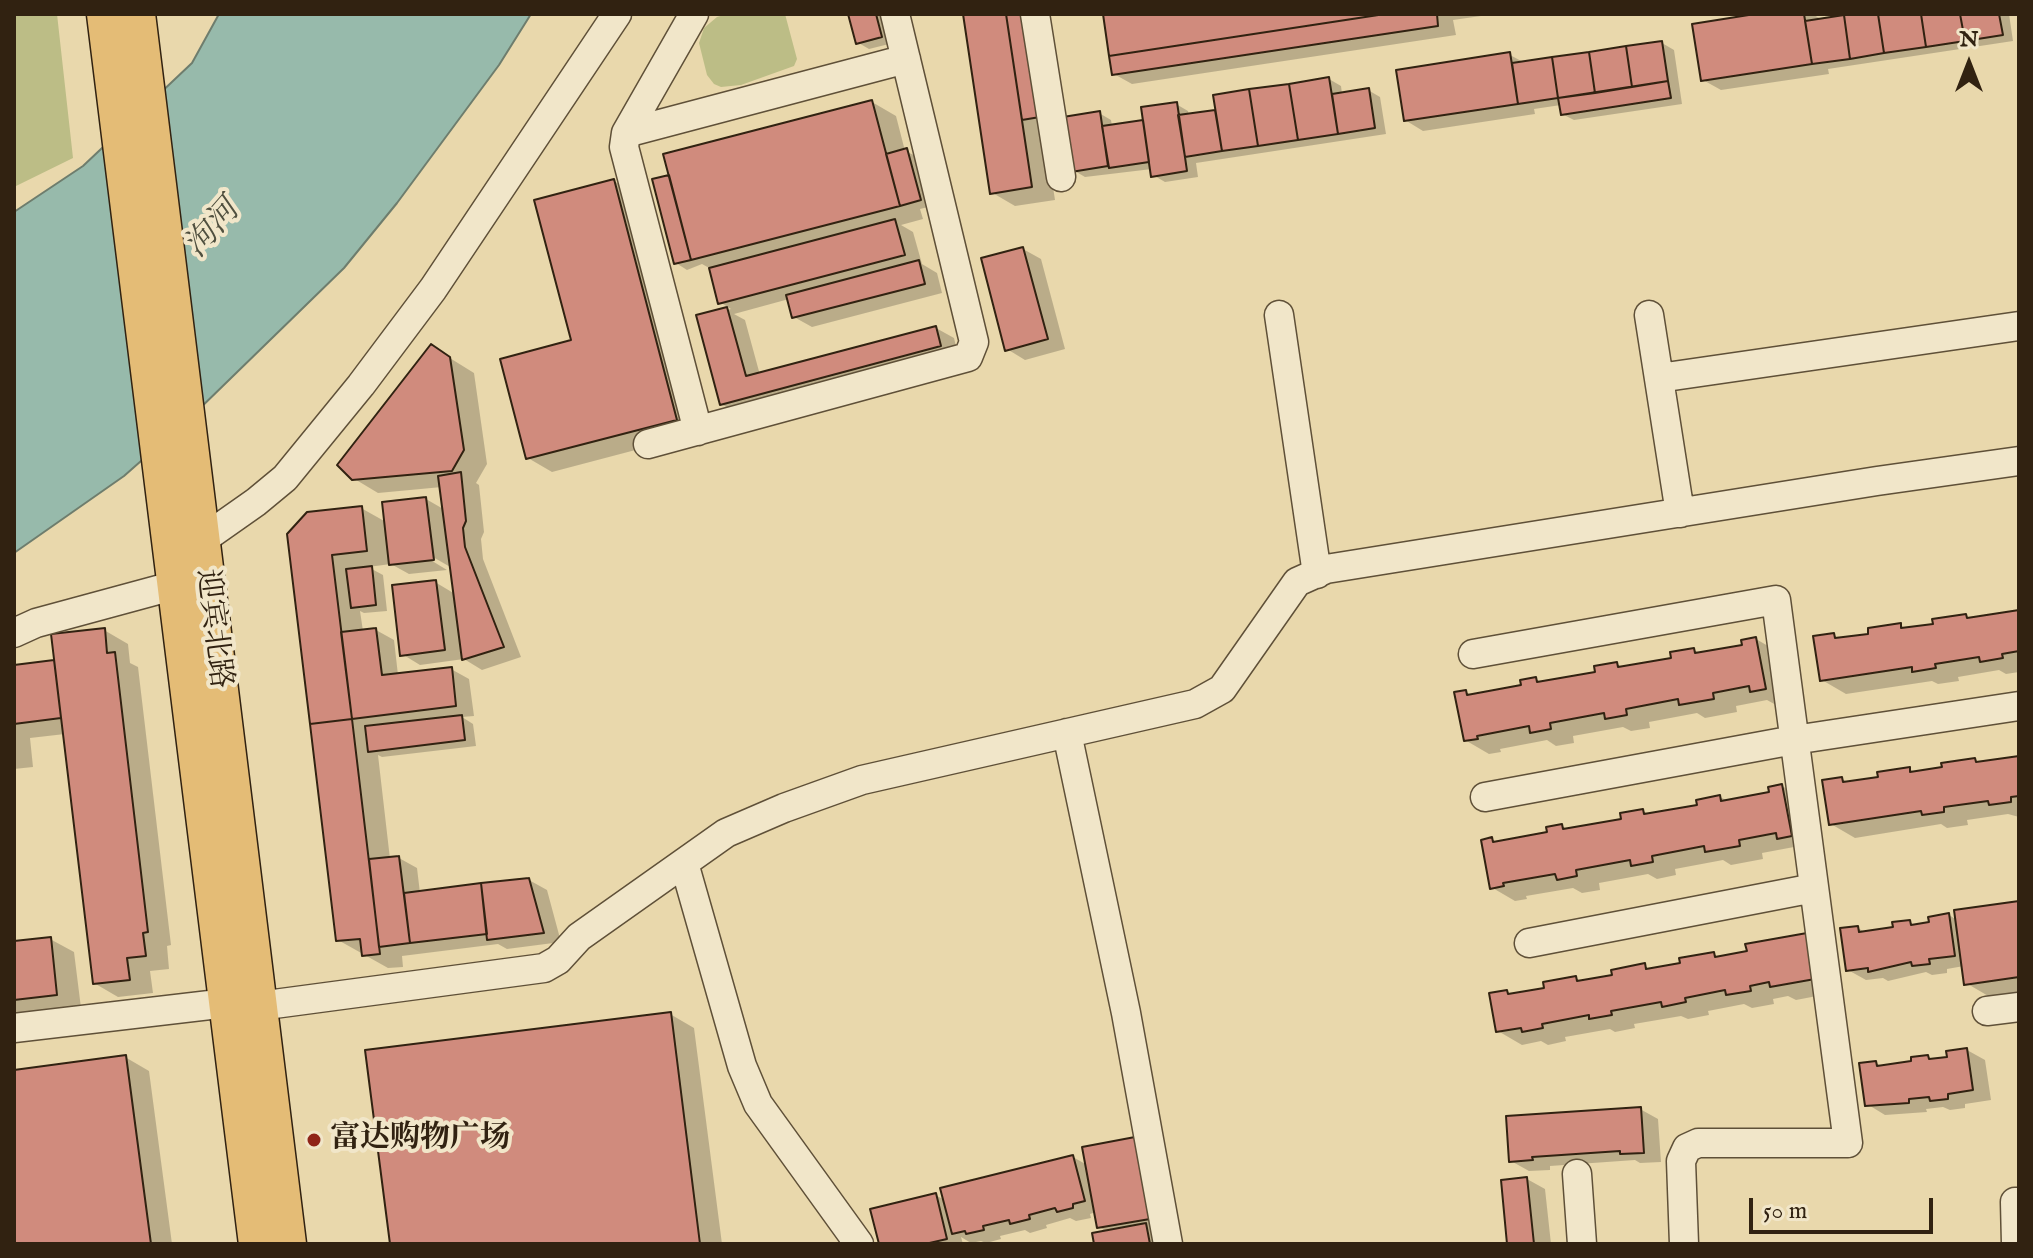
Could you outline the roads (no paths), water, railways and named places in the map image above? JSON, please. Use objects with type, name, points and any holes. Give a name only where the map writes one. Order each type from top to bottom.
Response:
[{"type":"main road","name":"迎宾北路","points":[[105,14],[190,529],[176,585],[243,1004],[288,1244]]},
{"type":"main road","name":"迎宾北路","points":[[137,14],[243,1004],[257,1244]]},
{"type":"street","points":[[190,529],[256,502],[285,478],[361,385],[433,289],[617,14]]},
{"type":"street","points":[[694,14],[626,133],[624,147],[698,431]]},
{"type":"street","points":[[648,444],[968,357],[974,342],[895,14]]},
{"type":"street","points":[[1035,14],[1061,177]]},
{"type":"street","points":[[626,133],[906,59]]},
{"type":"street","points":[[1279,315],[1317,574]]},
{"type":"street","points":[[1649,315],[1680,513]]},
{"type":"street","points":[[1659,378],[2019,326]]},
{"type":"street","points":[[14,1028],[544,968],[558,960],[579,937],[726,833],[784,808],[862,780],[1195,704],[1222,689],[1297,582],[1326,569],[2019,461]]},
{"type":"street","points":[[14,633],[36,623],[176,585]]},
{"type":"street","points":[[1473,654],[1776,600],[1848,1143],[1698,1143],[1687,1148],[1681,1161],[1684,1244]]},
{"type":"street","points":[[1485,797],[1794,740],[2019,706]]},
{"type":"street","points":[[1067,733],[1126,1013],[1168,1244]]},
{"type":"street","points":[[684,863],[742,1066],[758,1104],[859,1244]]},
{"type":"street","points":[[1529,943],[1814,888]]},
{"type":"street","points":[[1987,1011],[2019,1007]]},
{"type":"street","points":[[1577,1174],[1582,1244]]},
{"type":"street","points":[[2016,1244],[2015,1202],[2019,1202]]},
{"type":"water","name":"泃河","points":[[219,14],[531,14],[499,65],[397,203],[344,268],[192,416],[124,476],[14,553],[14,212],[83,166],[192,63]]},
{"type":"place","name":"富达购物广场","points":[[314,1140]]}]
